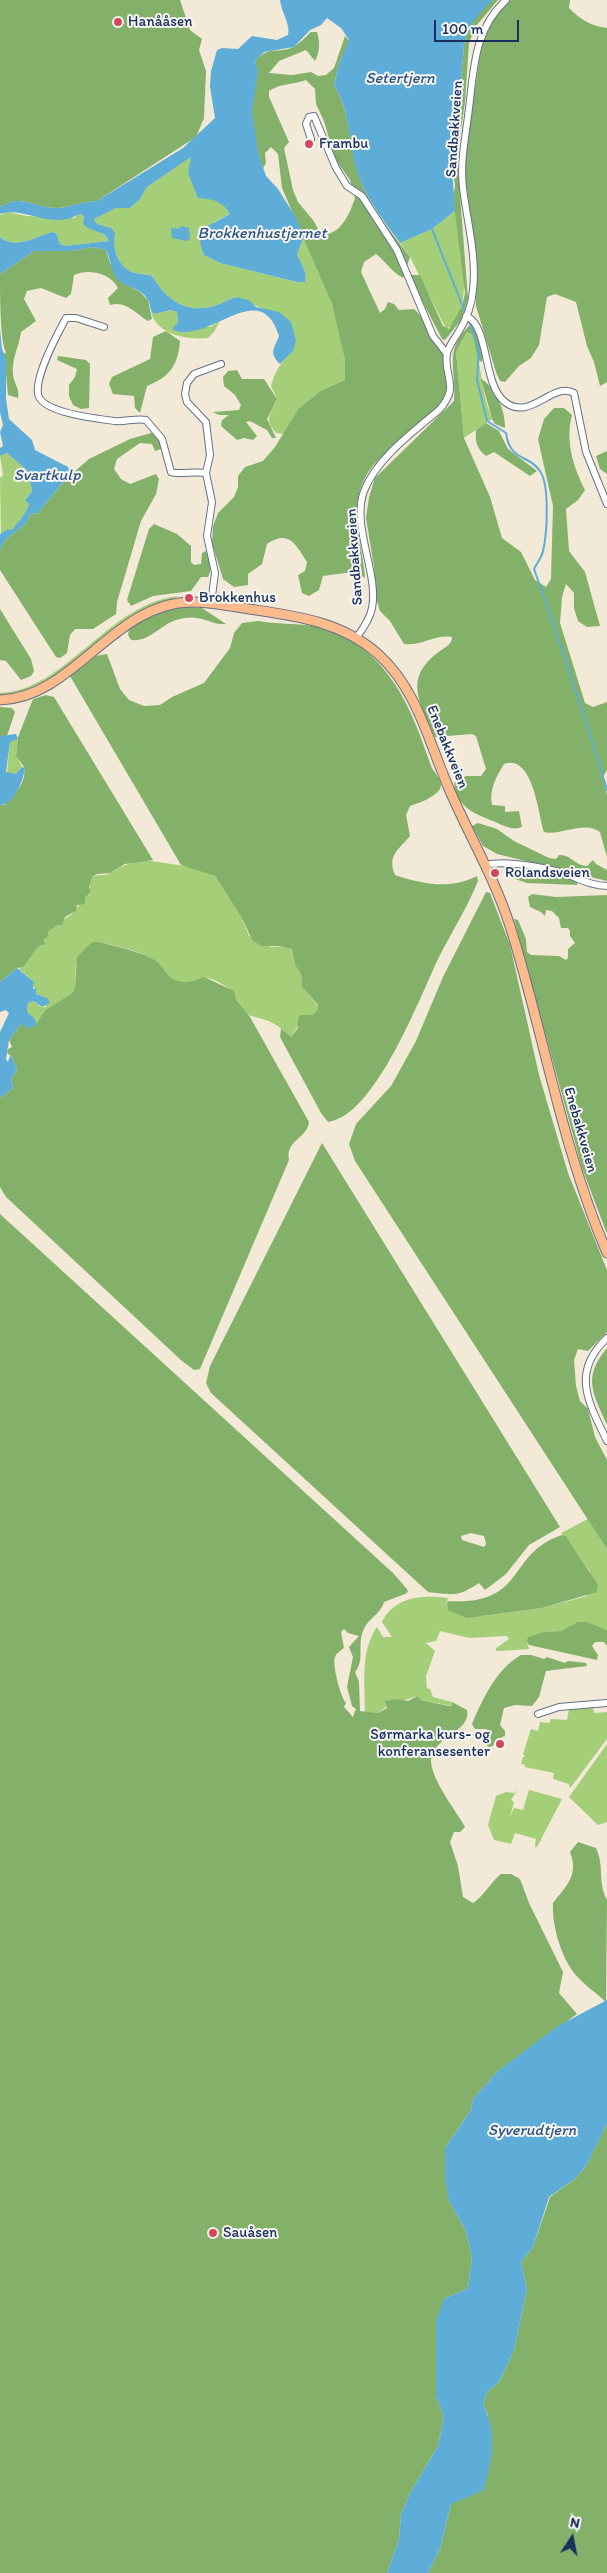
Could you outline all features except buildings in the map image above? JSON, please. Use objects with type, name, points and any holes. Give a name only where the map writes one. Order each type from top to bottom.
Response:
[{"type":"main road","name":"Enebakkveien","points":[[0,700],[22,697],[44,687],[124,626],[147,612],[183,602],[211,604],[307,618],[335,627],[356,638],[386,662],[410,695],[450,790],[486,865],[510,924],[578,1173],[607,1253]]},
{"type":"street","name":"Sandbakkveien","points":[[356,638],[367,622],[373,605],[361,512],[364,491],[377,468],[448,401],[451,390],[447,354],[466,316],[474,290],[472,244],[461,161],[472,71],[478,43],[486,25],[495,10],[506,0]]},
{"type":"street","points":[[311,139],[306,124],[309,117],[314,116],[336,168],[348,186],[362,196],[397,250],[433,336],[447,354]]},
{"type":"street","points":[[466,316],[477,325],[494,385],[506,403],[513,407],[525,408],[562,392],[574,393],[586,452],[607,504]]},
{"type":"street","points":[[104,327],[66,318],[40,377],[38,394],[40,400],[51,408],[99,419],[146,420],[162,439],[171,472],[176,474],[192,471],[206,473]]},
{"type":"street","points":[[211,604],[215,573],[207,536],[212,502],[206,473],[210,455],[206,422],[187,402],[185,394],[187,383],[194,374],[222,364]]},
{"type":"street","points":[[486,865],[499,863],[548,870],[590,884],[607,886]]},
{"type":"street","points":[[607,1338],[590,1359],[585,1384],[592,1408],[607,1442]]},
{"type":"street","points":[[538,1714],[559,1707],[607,1703]]},
{"type":"green space","points":[[0,0],[180,0],[190,30],[202,39],[199,50],[206,71],[204,118],[196,137],[97,201],[58,208],[15,201],[0,207]]},
{"type":"green space","points":[[493,0],[498,0],[476,26],[469,43],[465,102],[457,156],[468,299],[461,320],[445,340],[442,339],[411,279],[412,275],[420,275],[443,326],[449,329],[462,306],[465,293],[453,197],[455,186],[451,154],[458,118],[464,44],[467,32],[477,13]]},
{"type":"green space","points":[[511,0],[570,0],[569,8],[578,16],[586,22],[607,28],[607,382],[600,386],[594,362],[587,346],[576,302],[555,294],[547,297],[539,345],[531,358],[519,366],[505,382],[500,381],[496,372],[476,306],[475,247],[465,175],[465,158],[481,48],[493,19]]},
{"type":"green space","points":[[311,32],[317,32],[319,43],[319,51],[315,61],[306,50],[279,61],[269,73],[292,75],[311,72],[318,76],[326,75],[334,68],[345,36],[349,41],[338,67],[334,85],[346,116],[358,173],[373,206],[410,257],[403,278],[376,254],[364,262],[361,272],[380,313],[385,309],[388,302],[394,304],[399,310],[414,309],[418,313],[439,347],[448,371],[447,390],[438,407],[375,463],[359,492],[357,517],[365,578],[353,572],[323,576],[319,590],[309,596],[302,593],[298,575],[305,571],[307,562],[291,541],[281,538],[267,544],[262,564],[248,574],[248,585],[234,587],[223,579],[212,543],[213,526],[218,513],[234,497],[238,487],[238,476],[245,467],[263,461],[275,447],[299,408],[322,390],[345,380],[345,359],[332,304],[282,188],[278,154],[271,147],[265,153],[266,163],[263,168],[253,126],[252,104],[257,73],[255,61],[264,53],[291,48]],"holes":[[[306,80],[315,89],[316,104],[324,121],[335,159],[350,180],[355,198],[343,223],[334,232],[328,234],[321,234],[313,220],[298,202],[293,190],[284,148],[289,142],[269,97],[269,91],[274,88]]]},
{"type":"green space","points":[[192,156],[212,199],[225,205],[230,214],[214,222],[204,255],[220,263],[297,282],[305,282],[306,274],[297,254],[304,236],[333,306],[346,363],[345,380],[322,390],[299,408],[284,434],[276,433],[270,424],[269,416],[277,399],[271,386],[274,376],[285,359],[293,351],[291,322],[237,297],[210,307],[200,308],[190,307],[173,300],[152,276],[132,272],[122,265],[114,247],[111,228],[97,224],[94,219],[116,208],[130,208],[140,199],[147,187]]},
{"type":"green space","points":[[455,211],[463,257],[464,292],[461,308],[455,321],[446,329],[410,257],[400,243],[432,229]]},
{"type":"green space","points":[[8,212],[27,216],[74,218],[79,214],[84,216],[83,224],[101,233],[109,241],[66,246],[60,244],[56,233],[52,232],[26,241],[6,241],[0,237],[0,215]]},
{"type":"green space","points":[[93,247],[106,250],[110,263],[127,285],[140,292],[148,300],[152,319],[148,321],[121,304],[110,305],[108,298],[118,288],[105,275],[99,273],[86,272],[74,275],[71,294],[66,298],[41,288],[27,291],[24,299],[36,321],[21,332],[14,359],[13,375],[18,398],[8,395],[4,354],[6,352],[1,328],[0,274],[34,251],[72,251]]},
{"type":"green space","points":[[172,310],[177,312],[178,323],[210,327],[220,321],[208,338],[182,337],[159,326],[151,311],[154,314]]},
{"type":"green space","points":[[472,323],[480,341],[482,362],[478,360],[473,335],[467,332],[456,352],[464,438],[490,497],[502,538],[521,552],[535,580],[546,587],[551,579],[553,506],[538,439],[544,419],[554,408],[564,408],[572,415],[569,434],[571,453],[585,490],[578,500],[566,509],[569,551],[585,572],[600,626],[587,627],[578,621],[574,608],[574,593],[566,584],[562,597],[560,623],[585,703],[593,707],[607,702],[607,770],[603,777],[607,795],[607,857],[600,832],[594,829],[587,827],[550,833],[544,832],[533,787],[522,768],[514,763],[504,764],[492,789],[491,799],[492,805],[505,806],[505,812],[519,811],[522,827],[511,828],[504,826],[473,812],[462,803],[455,791],[454,783],[466,776],[481,776],[486,769],[476,736],[472,734],[435,737],[424,713],[418,691],[421,671],[428,661],[450,643],[452,637],[440,637],[404,644],[390,621],[380,611],[375,595],[374,567],[366,518],[369,497],[375,478],[454,401],[454,351],[457,342]]},
{"type":"green space","points":[[166,331],[180,341],[177,357],[171,369],[162,379],[147,386],[140,413],[135,408],[134,396],[113,394],[109,384],[112,377],[150,359],[153,337]]},
{"type":"green space","points":[[467,332],[473,335],[488,409],[492,419],[464,438],[456,352]]},
{"type":"green space","points":[[58,356],[86,360],[90,364],[89,408],[81,409],[73,405],[69,396],[69,385],[75,377],[77,369],[57,360]]},
{"type":"green space","points":[[237,370],[242,379],[264,379],[277,399],[267,419],[276,438],[272,438],[267,430],[250,421],[246,422],[257,436],[253,440],[244,438],[237,440],[221,426],[222,420],[229,415],[219,415],[213,412],[239,410],[241,405],[235,395],[224,386],[223,377],[228,371]]},
{"type":"green space","points":[[481,379],[496,394],[504,414],[505,428],[495,424],[492,419]]},
{"type":"green space","points":[[486,423],[499,431],[508,449],[537,471],[530,476],[494,452],[486,456],[477,445],[476,430]]},
{"type":"green space","points":[[158,431],[162,438],[161,449],[155,451],[152,444],[140,443],[117,459],[114,469],[121,479],[130,484],[156,474],[159,479],[156,494],[141,521],[117,602],[116,614],[93,629],[75,629],[70,635],[67,653],[60,658],[56,657],[0,570],[0,551],[4,541],[26,523],[31,513],[37,514],[66,479],[89,459],[130,439]]},
{"type":"green space","points":[[607,451],[607,474],[600,469],[596,456]]},
{"type":"green space","points":[[7,453],[28,471],[32,491],[25,499],[29,504],[22,518],[12,530],[9,529],[1,535],[0,478],[3,475],[0,456]]},
{"type":"green space","points":[[154,524],[177,534],[191,546],[191,562],[194,565],[201,564],[202,553],[206,551],[212,567],[208,577],[201,577],[191,591],[153,596],[131,606],[127,600],[149,529]]},
{"type":"green space","points":[[180,596],[159,604],[58,674],[30,691],[0,696],[0,693],[24,688],[46,678],[132,613],[155,602]]},
{"type":"green space","points":[[186,606],[202,608],[226,624],[191,617],[170,622],[149,636],[138,640],[131,640],[128,635],[129,629],[149,618]]},
{"type":"green space","points":[[0,609],[31,659],[34,671],[31,676],[21,680],[6,661],[0,660]]},
{"type":"green space","points":[[258,621],[313,626],[334,631],[362,648],[377,661],[400,692],[409,709],[431,766],[441,783],[440,789],[430,798],[410,806],[406,815],[410,836],[398,849],[393,858],[392,863],[395,875],[415,881],[436,884],[457,883],[477,876],[478,881],[438,959],[394,1053],[362,1100],[345,1115],[328,1122],[321,1113],[280,1037],[281,1029],[291,1037],[298,1028],[298,1018],[301,1015],[312,1015],[317,1011],[318,1005],[302,987],[301,974],[295,965],[292,949],[280,946],[261,946],[252,940],[243,920],[215,876],[181,865],[70,676],[96,656],[107,654],[120,689],[129,700],[144,706],[160,705],[172,697],[204,683],[230,648],[234,633],[242,623]]},
{"type":"green space","points":[[46,695],[54,697],[153,860],[125,864],[110,873],[97,874],[92,877],[89,887],[91,892],[85,898],[85,904],[77,905],[76,911],[65,917],[62,925],[56,926],[48,932],[48,936],[44,940],[45,944],[38,947],[23,967],[17,968],[0,982],[0,805],[4,805],[16,793],[22,783],[24,767],[16,756],[18,737],[33,699]]},
{"type":"green space","points":[[0,707],[12,708],[15,712],[7,736],[0,736]]},
{"type":"green space","points":[[18,739],[16,755],[22,767],[16,774],[7,773],[10,741]]},
{"type":"green space","points":[[478,823],[497,829],[514,841],[549,858],[556,859],[559,855],[563,855],[579,864],[587,866],[593,860],[596,864],[607,870],[607,881],[497,854],[483,846],[472,826]]},
{"type":"green space","points":[[145,860],[191,867],[215,876],[243,920],[249,936],[271,947],[287,946],[292,949],[295,965],[301,974],[302,987],[318,1006],[317,1011],[312,1015],[305,1015],[291,1037],[269,1021],[244,1012],[235,1001],[233,991],[210,978],[202,978],[190,982],[175,981],[160,964],[147,956],[99,942],[92,942],[76,964],[75,988],[72,993],[45,1010],[36,1024],[27,1011],[28,1003],[34,1001],[41,1007],[46,1007],[45,997],[36,994],[32,980],[19,969],[38,947],[43,945],[48,932],[56,926],[60,926],[63,920],[73,913],[90,894],[90,878],[107,874],[134,862]]},
{"type":"green space","points":[[511,870],[566,877],[577,882],[577,885],[527,883],[506,876],[507,872]]},
{"type":"green space","points":[[486,892],[490,893],[510,945],[539,1075],[568,1173],[607,1270],[607,1332],[588,1351],[578,1349],[574,1360],[576,1386],[580,1401],[588,1409],[595,1437],[607,1460],[607,1549],[355,1161],[349,1144],[356,1124],[391,1086],[416,1041],[443,977]]},
{"type":"green space","points":[[532,894],[556,897],[607,895],[607,1234],[582,1168],[514,919],[518,920],[526,939],[527,952],[531,955],[559,956],[566,960],[568,958],[568,949],[575,943],[570,936],[568,928],[561,928],[559,918],[552,911],[546,910],[545,916],[530,907],[528,897]]},
{"type":"green space","points":[[92,942],[99,942],[149,957],[158,962],[170,977],[177,981],[187,982],[204,977],[234,991],[236,1000],[250,1017],[309,1122],[307,1128],[290,1148],[289,1160],[200,1369],[194,1370],[182,1361],[6,1197],[0,1187],[0,1098],[13,1088],[11,1078],[17,1070],[12,1057],[7,1053],[8,1049],[12,1047],[9,1040],[21,1024],[34,1027],[45,1010],[72,993],[75,988],[77,957]]},
{"type":"green space","points":[[322,1143],[560,1527],[529,1545],[506,1574],[485,1590],[479,1583],[466,1591],[455,1594],[428,1592],[211,1393],[206,1383],[210,1366]],"holes":[[[471,1533],[484,1536],[486,1544],[484,1547],[462,1540],[461,1536]]]},
{"type":"green space","points":[[0,1214],[393,1573],[407,1589],[408,1592],[405,1594],[384,1602],[380,1610],[365,1627],[361,1636],[360,1662],[355,1672],[359,1682],[360,1711],[378,1713],[387,1708],[385,1701],[397,1699],[408,1701],[417,1696],[421,1700],[449,1706],[452,1706],[452,1702],[467,1710],[467,1718],[463,1724],[437,1746],[431,1761],[435,1777],[465,1827],[460,1832],[454,1832],[450,1842],[458,1866],[463,1897],[473,1903],[501,1874],[511,1874],[520,1879],[529,1903],[563,1972],[559,1993],[577,2014],[498,2071],[473,2099],[471,2110],[445,2148],[449,2201],[466,2231],[472,2258],[468,2288],[444,2299],[436,2396],[444,2417],[438,2446],[410,2493],[401,2515],[399,2540],[387,2573],[0,2573]],"holes":[[[344,1629],[348,1633],[359,1636],[349,1647],[353,1657],[347,1687],[352,1706],[356,1709],[353,1717],[344,1707],[346,1703],[339,1687],[334,1661],[339,1652],[344,1648],[341,1632]]]},
{"type":"green space","points":[[607,1348],[607,1425],[594,1394],[592,1377],[594,1368]]},
{"type":"green space","points":[[588,1519],[607,1549],[607,1630],[588,1622],[561,1631],[544,1632],[527,1642],[529,1649],[499,1651],[496,1651],[496,1648],[509,1639],[507,1636],[469,1638],[440,1631],[436,1641],[426,1643],[435,1651],[426,1676],[427,1688],[430,1689],[433,1697],[452,1702],[452,1706],[421,1700],[417,1696],[387,1706],[378,1713],[365,1712],[364,1680],[368,1647],[377,1627],[383,1637],[392,1637],[382,1622],[394,1607],[402,1602],[420,1597],[448,1598],[446,1603],[482,1616],[542,1608],[587,1596],[590,1571],[561,1533]]},
{"type":"green space","points":[[562,1535],[566,1536],[598,1585],[597,1592],[542,1608],[467,1618],[448,1610],[447,1601],[473,1600],[491,1595],[504,1587],[531,1554],[544,1543]]},
{"type":"green space","points":[[578,1622],[588,1622],[607,1630],[607,1646],[604,1642],[595,1642],[592,1646],[598,1655],[597,1660],[529,1645],[527,1642],[528,1637],[544,1632],[561,1631]]},
{"type":"green space","points":[[521,1655],[531,1655],[544,1659],[547,1657],[565,1663],[568,1661],[586,1663],[587,1666],[546,1671],[539,1697],[532,1706],[515,1705],[504,1708],[500,1725],[505,1731],[505,1736],[497,1739],[493,1746],[489,1747],[486,1745],[484,1733],[487,1729],[475,1729],[472,1724],[491,1685],[512,1661]]},
{"type":"green space","points":[[593,1707],[594,1713],[607,1712],[607,1739],[571,1787],[569,1787],[569,1784],[553,1779],[554,1773],[525,1767],[525,1765],[521,1764],[523,1757],[525,1757],[523,1754],[531,1729],[538,1731],[540,1722],[549,1723],[551,1719],[567,1720],[569,1709]]},
{"type":"green space","points":[[607,1744],[607,1822],[598,1825],[569,1797]]},
{"type":"green space","points":[[517,1790],[511,1800],[514,1802],[510,1817],[514,1808],[523,1810],[529,1790],[562,1799],[537,1847],[535,1847],[536,1839],[515,1833],[511,1844],[494,1840],[488,1825],[496,1796],[506,1792],[514,1793]]},
{"type":"green space","points":[[578,1842],[596,1848],[600,1861],[602,1887],[607,1900],[606,2002],[574,1973],[561,1948],[554,1921],[553,1903],[570,1879],[573,1867],[570,1852]]},
{"type":"green space","points":[[607,2124],[607,2573],[428,2573],[440,2549],[451,2504],[488,2415],[483,2404],[487,2392],[499,2382],[514,2350],[527,2289],[521,2262],[533,2247],[550,2197],[575,2179],[586,2166]]},
{"type":"water","name":"Setertjern","points":[[280,0],[493,0],[474,20],[464,44],[458,118],[451,154],[455,211],[432,229],[400,243],[376,210],[361,183],[355,163],[344,106],[334,85],[338,67],[349,40],[341,28],[327,18],[321,25],[310,30],[294,47],[264,52],[255,61],[258,71],[252,111],[258,152],[266,176],[278,189],[295,216],[304,236],[297,254],[306,274],[305,282],[297,282],[220,263],[204,255],[200,243],[204,228],[230,214],[220,203],[198,198],[188,173],[191,157],[147,187],[140,199],[130,208],[116,208],[94,219],[97,224],[111,228],[115,233],[115,249],[123,265],[132,272],[152,276],[173,300],[190,307],[200,308],[210,307],[237,297],[250,301],[256,307],[279,312],[291,322],[296,341],[293,351],[280,364],[273,353],[279,336],[271,319],[260,311],[247,311],[233,315],[203,328],[188,332],[173,330],[174,326],[178,323],[177,312],[171,310],[154,314],[151,311],[149,302],[142,293],[118,280],[113,273],[106,250],[93,247],[72,251],[34,251],[0,274],[0,237],[6,241],[19,242],[52,232],[56,233],[60,244],[66,246],[109,241],[101,233],[86,227],[83,224],[84,216],[80,214],[69,219],[58,220],[10,212],[0,214],[0,207],[15,201],[58,208],[97,201],[183,148],[215,118],[210,87],[211,71],[217,50],[222,48],[238,49],[252,36],[277,40],[288,35],[289,31]]},
{"type":"water","name":"Brokkenhustjernet","points":[[182,226],[189,228],[190,238],[187,241],[172,238],[171,228],[178,229]]},
{"type":"water","name":"Svartkulp","points":[[0,329],[2,349],[6,358],[6,399],[9,419],[32,440],[35,450],[68,467],[70,474],[37,514],[31,513],[26,523],[4,541],[0,551],[0,534],[9,529],[12,530],[22,517],[29,504],[25,500],[32,491],[28,471],[7,453],[0,456],[0,448],[3,446],[0,432],[3,425],[0,412]]},
{"type":"water","points":[[16,734],[18,739],[10,742],[6,772],[16,774],[22,767],[25,768],[24,773],[14,797],[5,804],[0,805],[0,736]]},
{"type":"water","points":[[17,968],[34,982],[33,989],[36,988],[36,994],[47,998],[50,1003],[42,1007],[34,1001],[28,1003],[27,1011],[36,1024],[35,1027],[28,1028],[21,1024],[9,1040],[6,1059],[8,1062],[10,1056],[12,1057],[17,1070],[11,1078],[13,1088],[0,1098],[0,1032],[9,1013],[6,1010],[0,1012],[0,982]]},
{"type":"water","name":"Syverudtjern","points":[[607,2000],[607,2124],[586,2166],[575,2179],[549,2197],[533,2247],[521,2262],[527,2289],[514,2350],[499,2382],[487,2392],[483,2404],[488,2415],[492,2436],[491,2457],[484,2490],[451,2504],[440,2549],[428,2573],[387,2573],[399,2540],[401,2515],[410,2493],[438,2446],[444,2417],[436,2396],[436,2321],[444,2299],[468,2288],[472,2258],[466,2231],[449,2201],[445,2178],[445,2148],[471,2110],[473,2099],[498,2071],[558,2026]]},
{"type":"waterway","points":[[432,229],[465,312]]},
{"type":"waterway","points":[[469,321],[479,350],[477,380],[487,421],[506,433],[511,449],[520,457],[536,466],[543,478],[547,510],[546,534],[541,558],[534,569],[572,679],[607,790]]},
{"type":"place","name":"Hanååsen","points":[[118,22]]},
{"type":"place","name":"Frambu","points":[[309,144]]},
{"type":"place","name":"Brokkenhus","points":[[189,598]]},
{"type":"place","name":"Rolandsveien","points":[[495,873]]},
{"type":"place","name":"Sørmarka kurs- og konferansesenter","points":[[500,1744]]},
{"type":"place","name":"Sauåsen","points":[[213,2233]]}]
